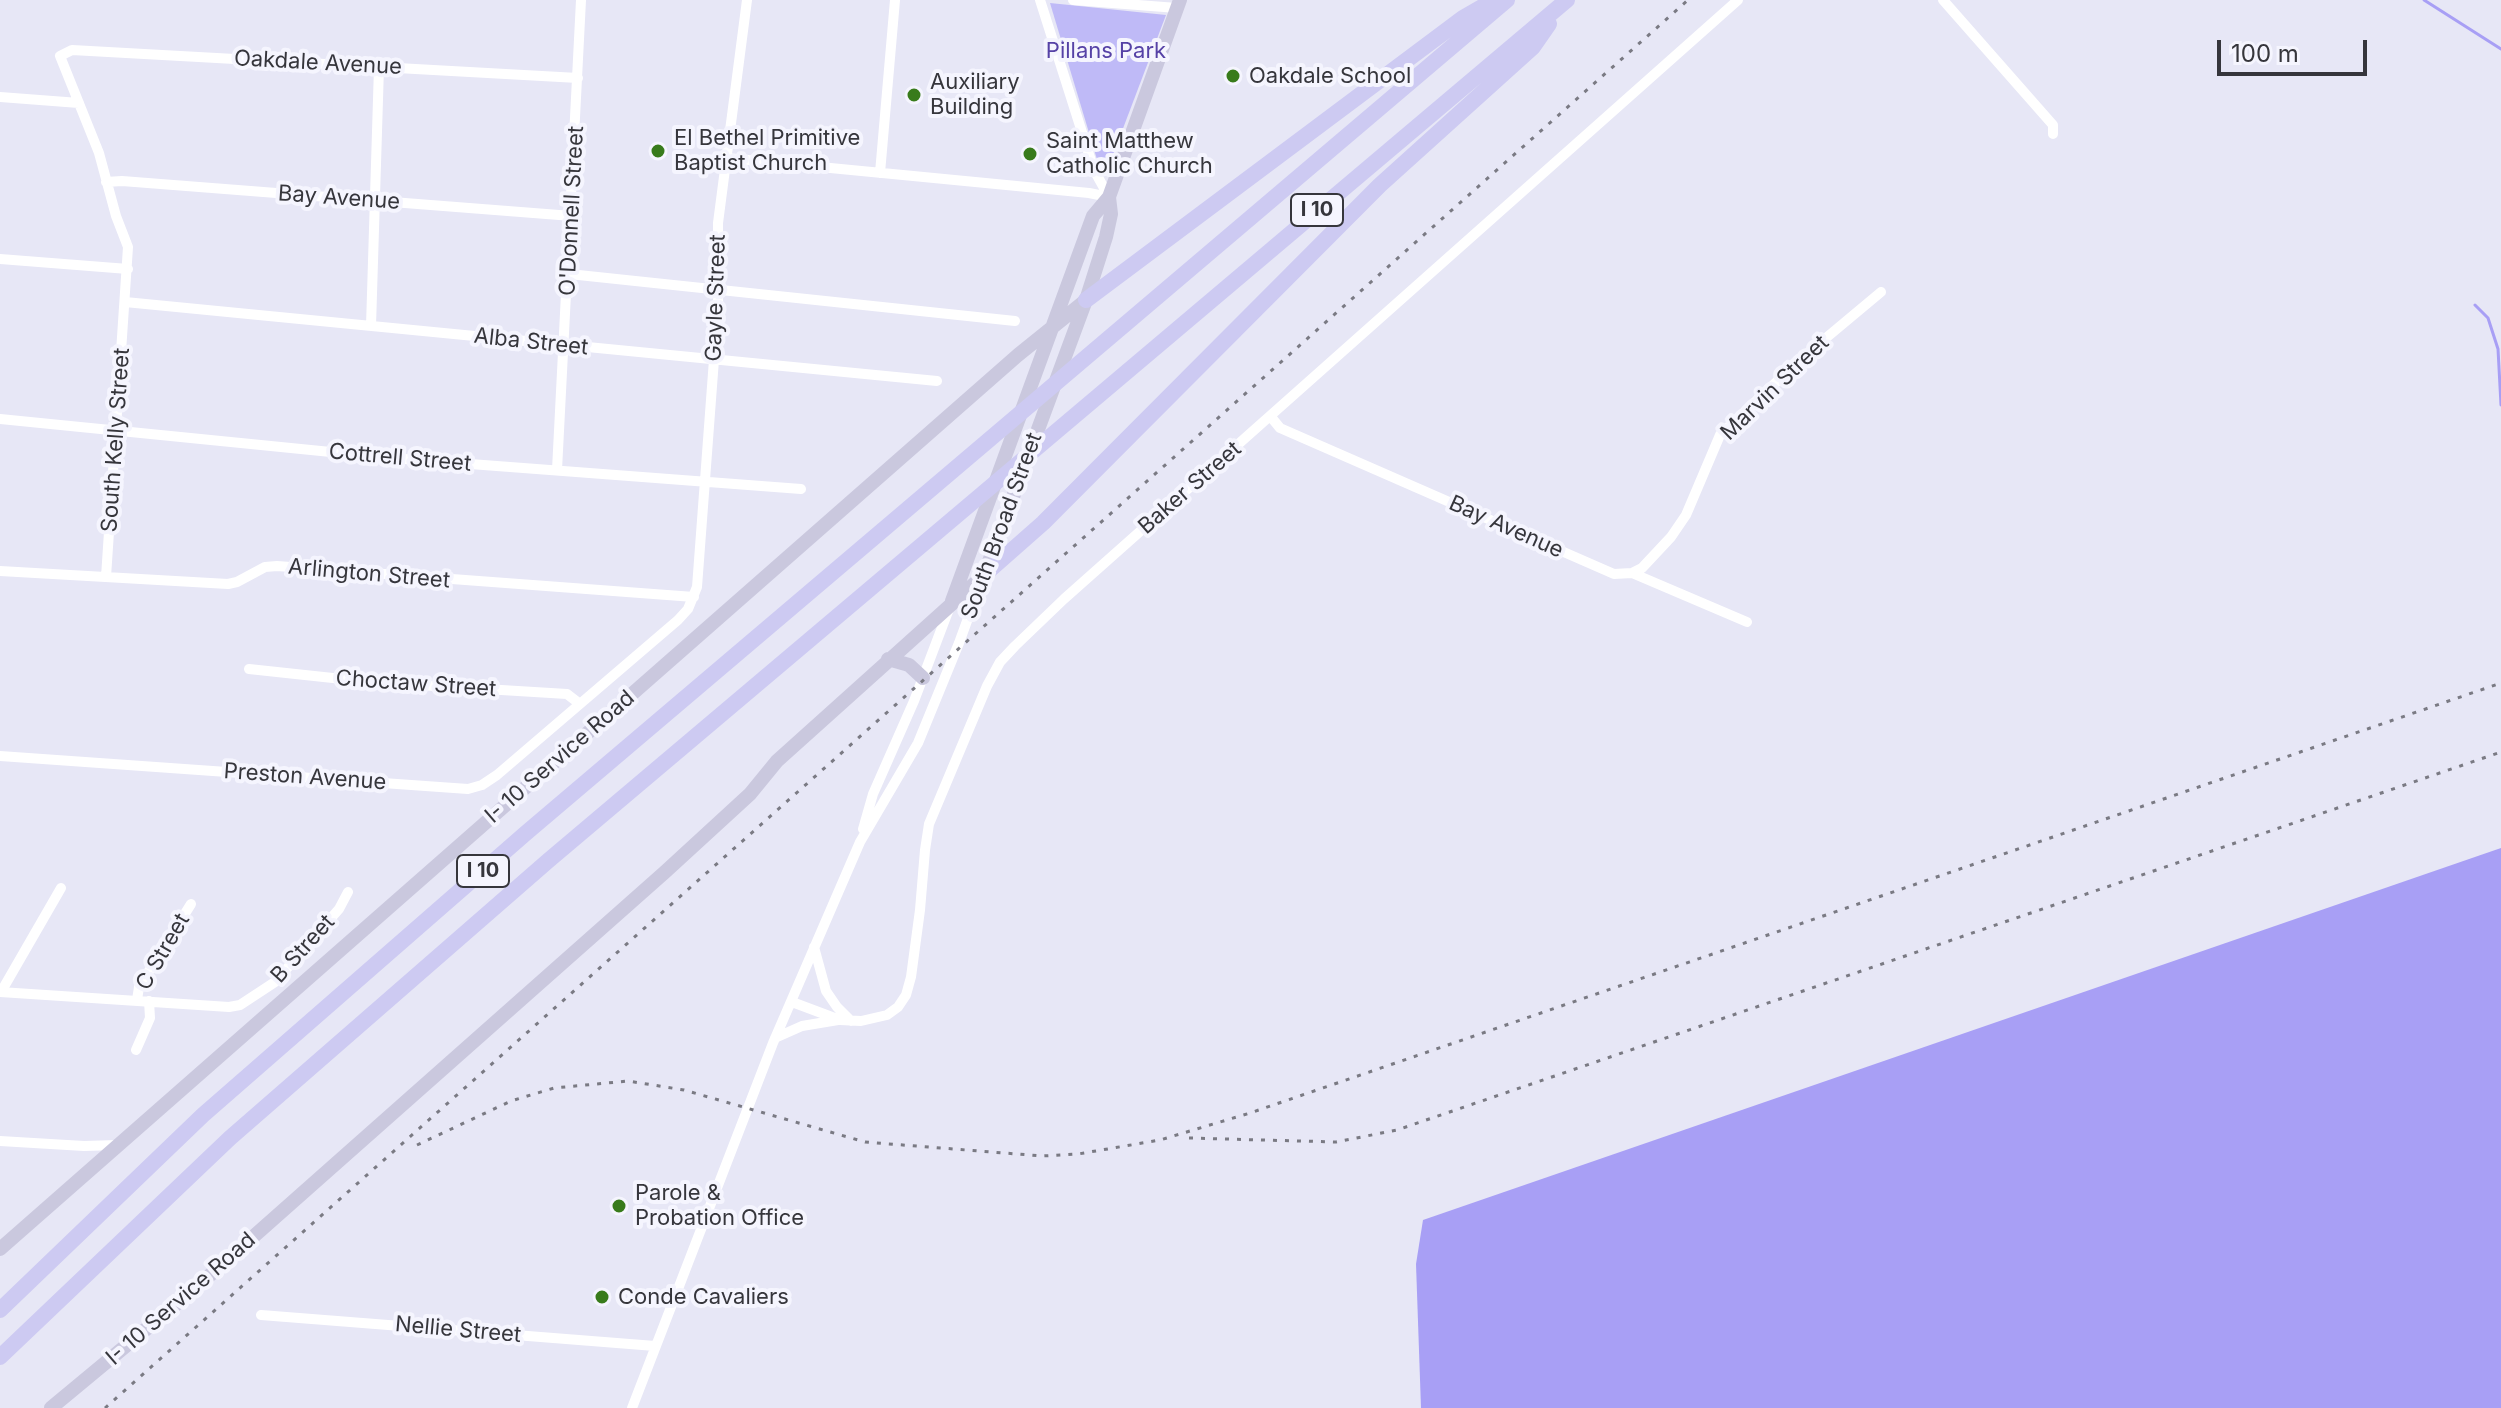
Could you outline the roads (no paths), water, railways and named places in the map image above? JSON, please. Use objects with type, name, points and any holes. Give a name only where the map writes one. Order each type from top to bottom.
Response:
[{"type":"highway","points":[[1086,300],[1463,18],[1494,0]]},
{"type":"highway","name":"I 10","points":[[0,1310],[203,1115],[526,833],[1507,0]]},
{"type":"highway","points":[[984,575],[1043,523],[1380,185],[1533,47],[1565,2]]},
{"type":"highway","name":"I 10","points":[[0,1357],[241,1127],[549,860],[1565,2]]},
{"type":"main road","name":"South Broad Street","points":[[951,604],[1093,216],[1109,197],[1179,4]]},
{"type":"main road","name":"South Broad Street","points":[[984,575],[1086,300],[1106,237],[1111,214],[1109,197]]},
{"type":"main road","name":"I- 10 Service Road","points":[[0,1249],[1086,300]]},
{"type":"main road","name":"I- 10 Service Road","points":[[51,1408],[192,1291],[665,872],[750,794],[777,761],[984,575]]},
{"type":"main road","points":[[888,659],[909,665],[923,678]]},
{"type":"street","name":"O'Donnell Street","points":[[557,470],[581,0]]},
{"type":"street","name":"Gayle Street","points":[[694,597],[715,360],[718,223],[747,0]]},
{"type":"street","points":[[880,173],[895,0]]},
{"type":"street","points":[[1040,0],[1094,170],[1109,197]]},
{"type":"street","points":[[1073,0],[1179,4]]},
{"type":"street","name":"Baker Street","points":[[775,1038],[802,1026],[872,1020],[898,1007],[906,995],[919,924],[929,824],[1000,662],[1064,599],[1738,0]]},
{"type":"street","points":[[1943,0],[2053,125],[2053,134]]},
{"type":"street","name":"Oakdale Avenue","points":[[60,56],[72,50],[578,78]]},
{"type":"street","name":"South Kelly Street","points":[[60,56],[99,153],[128,247],[106,577]]},
{"type":"street","points":[[371,326],[379,67]]},
{"type":"street","points":[[0,97],[79,103]]},
{"type":"street","points":[[727,158],[1109,197]]},
{"type":"street","name":"Bay Avenue","points":[[106,182],[572,216]]},
{"type":"street","points":[[0,259],[128,269]]},
{"type":"street","points":[[569,274],[1015,321]]},
{"type":"street","name":"Marvin Street","points":[[1632,573],[1642,568],[1671,537],[1686,515],[1720,435],[1802,358],[1881,292]]},
{"type":"street","name":"Alba Street","points":[[125,302],[937,381]]},
{"type":"street","name":"Bay Avenue","points":[[1271,417],[1280,428],[1614,574],[1632,573],[1747,622]]},
{"type":"street","name":"Cottrell Street","points":[[0,419],[391,458],[801,489]]},
{"type":"street","name":"Arlington Street","points":[[0,571],[228,584],[265,567],[277,566],[694,597]]},
{"type":"street","name":"South Broad Street","points":[[632,1408],[775,1038],[860,842],[918,743],[984,575]]},
{"type":"street","name":"Preston Avenue","points":[[0,756],[468,789],[482,785],[497,775],[678,620],[694,597]]},
{"type":"street","name":"South Broad Street","points":[[860,842],[873,794],[951,604]]},
{"type":"street","name":"Choctaw Street","points":[[249,669],[370,682],[567,694],[580,704]]},
{"type":"street","points":[[61,888],[1,992],[149,1001]]},
{"type":"street","name":"B Street","points":[[149,1001],[229,1007],[252,999],[275,982],[339,909],[348,892]]},
{"type":"street","name":"C Street","points":[[137,1000],[139,987],[191,904]]},
{"type":"street","points":[[814,947],[826,991],[845,1020]]},
{"type":"street","name":"C Street","points":[[136,1050],[150,1018],[149,1001]]},
{"type":"street","points":[[792,1002],[845,1020]]},
{"type":"street","points":[[0,1141],[118,1145]]},
{"type":"street","name":"Nellie Street","points":[[261,1315],[655,1346]]},
{"type":"waterway","points":[[2424,0],[2501,49]]},
{"type":"waterway","points":[[2475,305],[2488,318],[2498,349],[2501,405]]},
{"type":"railway","points":[[105,1408],[1688,0]]},
{"type":"railway","points":[[417,1145],[511,1101],[554,1088],[628,1081],[684,1090],[865,1142],[1042,1156],[1078,1154],[1160,1140],[1250,1113],[2501,683]]},
{"type":"railway","points":[[1189,1138],[1336,1142],[1397,1130],[2501,752]]},
{"type":"place","name":"Oakdale School","points":[[1233,76]]},
{"type":"place","name":"Auxiliary Building","points":[[914,95]]},
{"type":"place","name":"El Bethel Primitive Baptist Church","points":[[658,151]]},
{"type":"place","name":"Saint Matthew Catholic Church","points":[[1030,154]]},
{"type":"place","name":"Parole & Probation Office","points":[[619,1206]]},
{"type":"place","name":"Conde Cavaliers","points":[[602,1297]]},
{"type":"park label","name":"Pillans Park","points":[[1106,51]]}]
